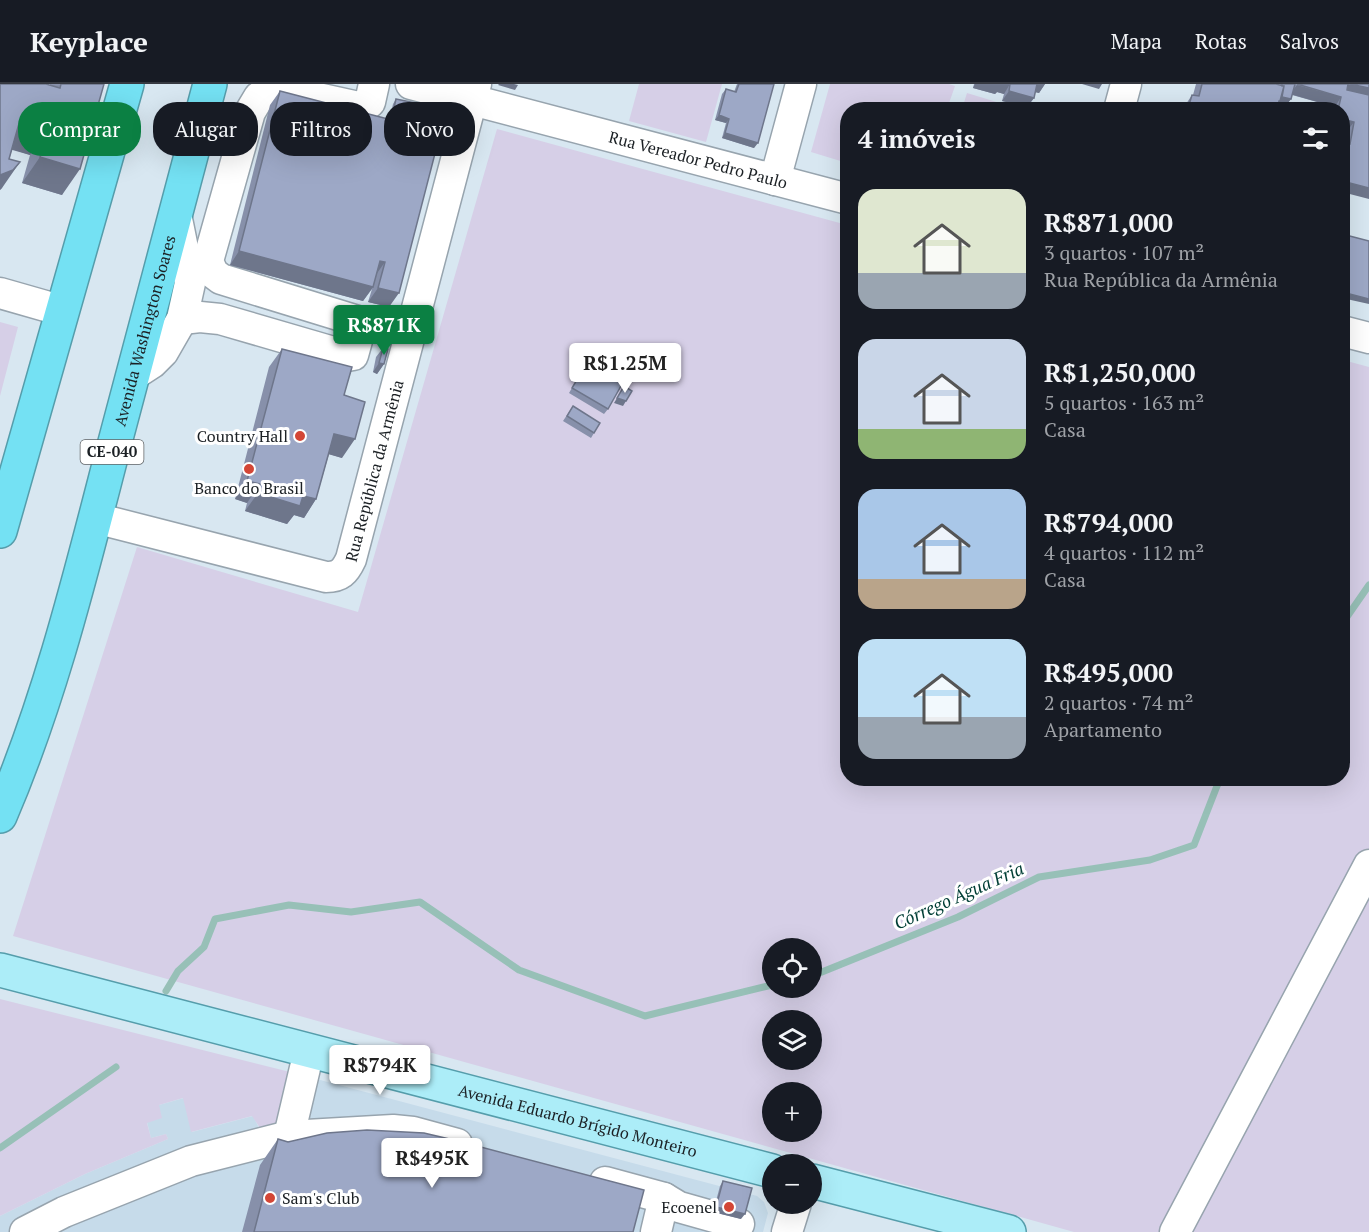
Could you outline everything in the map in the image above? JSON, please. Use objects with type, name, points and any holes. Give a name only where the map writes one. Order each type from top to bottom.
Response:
[{"type":"highway","points":[[0,531],[127,84]]},
{"type":"highway","name":"Avenida Washington Soares","points":[[0,816],[27,749],[48,685],[95,518],[210,84]]},
{"type":"main road","name":"Avenida Eduardo Brígido Monteiro","points":[[0,970],[762,1168]]},
{"type":"main road","points":[[822,1184],[1009,1232]]},
{"type":"street","points":[[182,320],[200,316],[220,319],[347,356],[353,355],[361,321],[221,279],[213,273],[208,261],[250,112],[259,97],[277,89],[363,108],[369,102],[374,84]]},
{"type":"street","name":"Rua Vereador Pedro Paulo","points":[[411,84],[474,92],[840,197]]},
{"type":"street","points":[[775,180],[801,84]]},
{"type":"street","points":[[1121,102],[1126,84]]},
{"type":"street","name":"Rua República da Armênia","points":[[95,518],[326,577],[334,577],[346,571],[474,92]]},
{"type":"street","points":[[132,376],[152,363],[163,352],[182,320],[190,283],[176,214]]},
{"type":"street","points":[[190,283],[200,296],[225,303]]},
{"type":"street","points":[[0,293],[63,311]]},
{"type":"street","points":[[1350,333],[1369,338]]},
{"type":"street","points":[[1175,1232],[1369,865]]},
{"type":"street","points":[[290,1136],[309,1051]]},
{"type":"street","points":[[25,1232],[64,1212],[191,1161],[290,1136],[393,1130],[413,1132],[482,1150]]},
{"type":"street","points":[[573,1174],[664,1198],[679,1207],[739,1224]]},
{"type":"street","points":[[656,1232],[664,1198]]},
{"type":"street","points":[[787,1232],[793,1214]]},
{"type":"shaded area","points":[[639,84],[722,84],[706,142],[629,121]]},
{"type":"shaded area","points":[[830,84],[949,84],[955,86],[949,102],[840,102],[840,161],[811,152]]},
{"type":"shaded area","points":[[967,93],[997,102],[964,102]]},
{"type":"shaded area","points":[[497,129],[840,223],[840,786],[1350,786],[1350,362],[1369,367],[1369,1232],[1074,1232],[822,1162],[822,1154],[794,1154],[13,936],[137,547],[358,612]]},
{"type":"shaded area","points":[[0,322],[18,327],[0,396]]},
{"type":"shaded area","points":[[0,999],[290,1072],[278,1122],[262,1131],[252,1116],[191,1132],[183,1098],[159,1105],[162,1118],[147,1123],[151,1138],[166,1134],[168,1139],[85,1174],[0,1216]]},
{"type":"shaded area","points":[[290,1072],[757,1196],[762,1200],[762,1214],[768,1214],[763,1232],[0,1232],[0,1216],[85,1174],[168,1139],[166,1134],[151,1138],[147,1122],[159,1105],[184,1098],[192,1132],[253,1116],[260,1130],[278,1122]]},
{"type":"building","points":[[0,84],[46,84],[60,88],[61,84],[104,84],[99,102],[18,102],[18,127],[9,159],[20,162],[13,170],[0,175]]},
{"type":"building","points":[[739,84],[774,84],[758,143],[725,133],[729,119],[719,115],[726,89],[736,92]]},
{"type":"building","points":[[1010,84],[1037,84],[1034,98],[1009,91]]},
{"type":"building","points":[[1202,84],[1276,84],[1284,86],[1279,102],[1190,102],[1192,95],[1199,96]]},
{"type":"building","points":[[1282,84],[1295,84],[1291,99],[1282,97],[1284,86]]},
{"type":"building","points":[[1297,84],[1348,84],[1347,90],[1369,95],[1369,188],[1350,183],[1350,144],[1354,122],[1350,121],[1350,102],[1340,102],[1341,97]]},
{"type":"building","points":[[1350,84],[1369,84],[1369,88]]},
{"type":"building","points":[[280,91],[322,102],[277,102]]},
{"type":"building","points":[[396,99],[411,102],[395,102]]},
{"type":"building","points":[[372,115],[384,118],[384,156],[434,156],[399,293],[378,288],[385,262],[380,261],[373,287],[239,251],[270,130],[270,156],[372,156]]},
{"type":"building","points":[[40,156],[84,156],[80,169]]},
{"type":"building","points":[[1350,236],[1369,241],[1369,299],[1350,294]]},
{"type":"building","points":[[383,348],[388,349],[384,364],[379,363]]},
{"type":"building","name":"Country Hall","points":[[282,349],[352,367],[344,395],[365,402],[355,439],[334,434],[316,499],[303,496],[300,506],[258,493],[260,484],[247,481]]},
{"type":"building","points":[[591,356],[626,377],[608,409],[572,388]]},
{"type":"building","points":[[624,386],[632,391],[626,401],[617,398]]},
{"type":"building","points":[[573,406],[600,423],[594,433],[567,416]]},
{"type":"building","points":[[367,1130],[424,1133],[644,1190],[633,1232],[254,1232],[278,1139],[288,1142],[327,1133]]},
{"type":"building","name":"Ecoenel","points":[[723,1181],[752,1188],[745,1214],[716,1207]]},
{"type":"waterway","name":"Córrego Água Fria","points":[[1350,612],[1369,585]]},
{"type":"waterway","name":"Córrego Água Fria","points":[[822,972],[958,917],[1039,877],[1150,860],[1194,845],[1217,786]]},
{"type":"waterway","name":"Córrego Água Fria","points":[[166,991],[178,971],[204,947],[215,919],[289,905],[351,912],[420,902],[519,970],[645,1016],[762,987]]},
{"type":"waterway","name":"Córrego Água Fria","points":[[0,1148],[116,1067]]},
{"type":"place","name":"Country Hall","points":[[300,436]]},
{"type":"place","name":"Banco do Brasil","points":[[249,469]]},
{"type":"place","name":"Sam's Club","points":[[270,1198]]},
{"type":"place","name":"Ecoenel","points":[[729,1207]]}]
